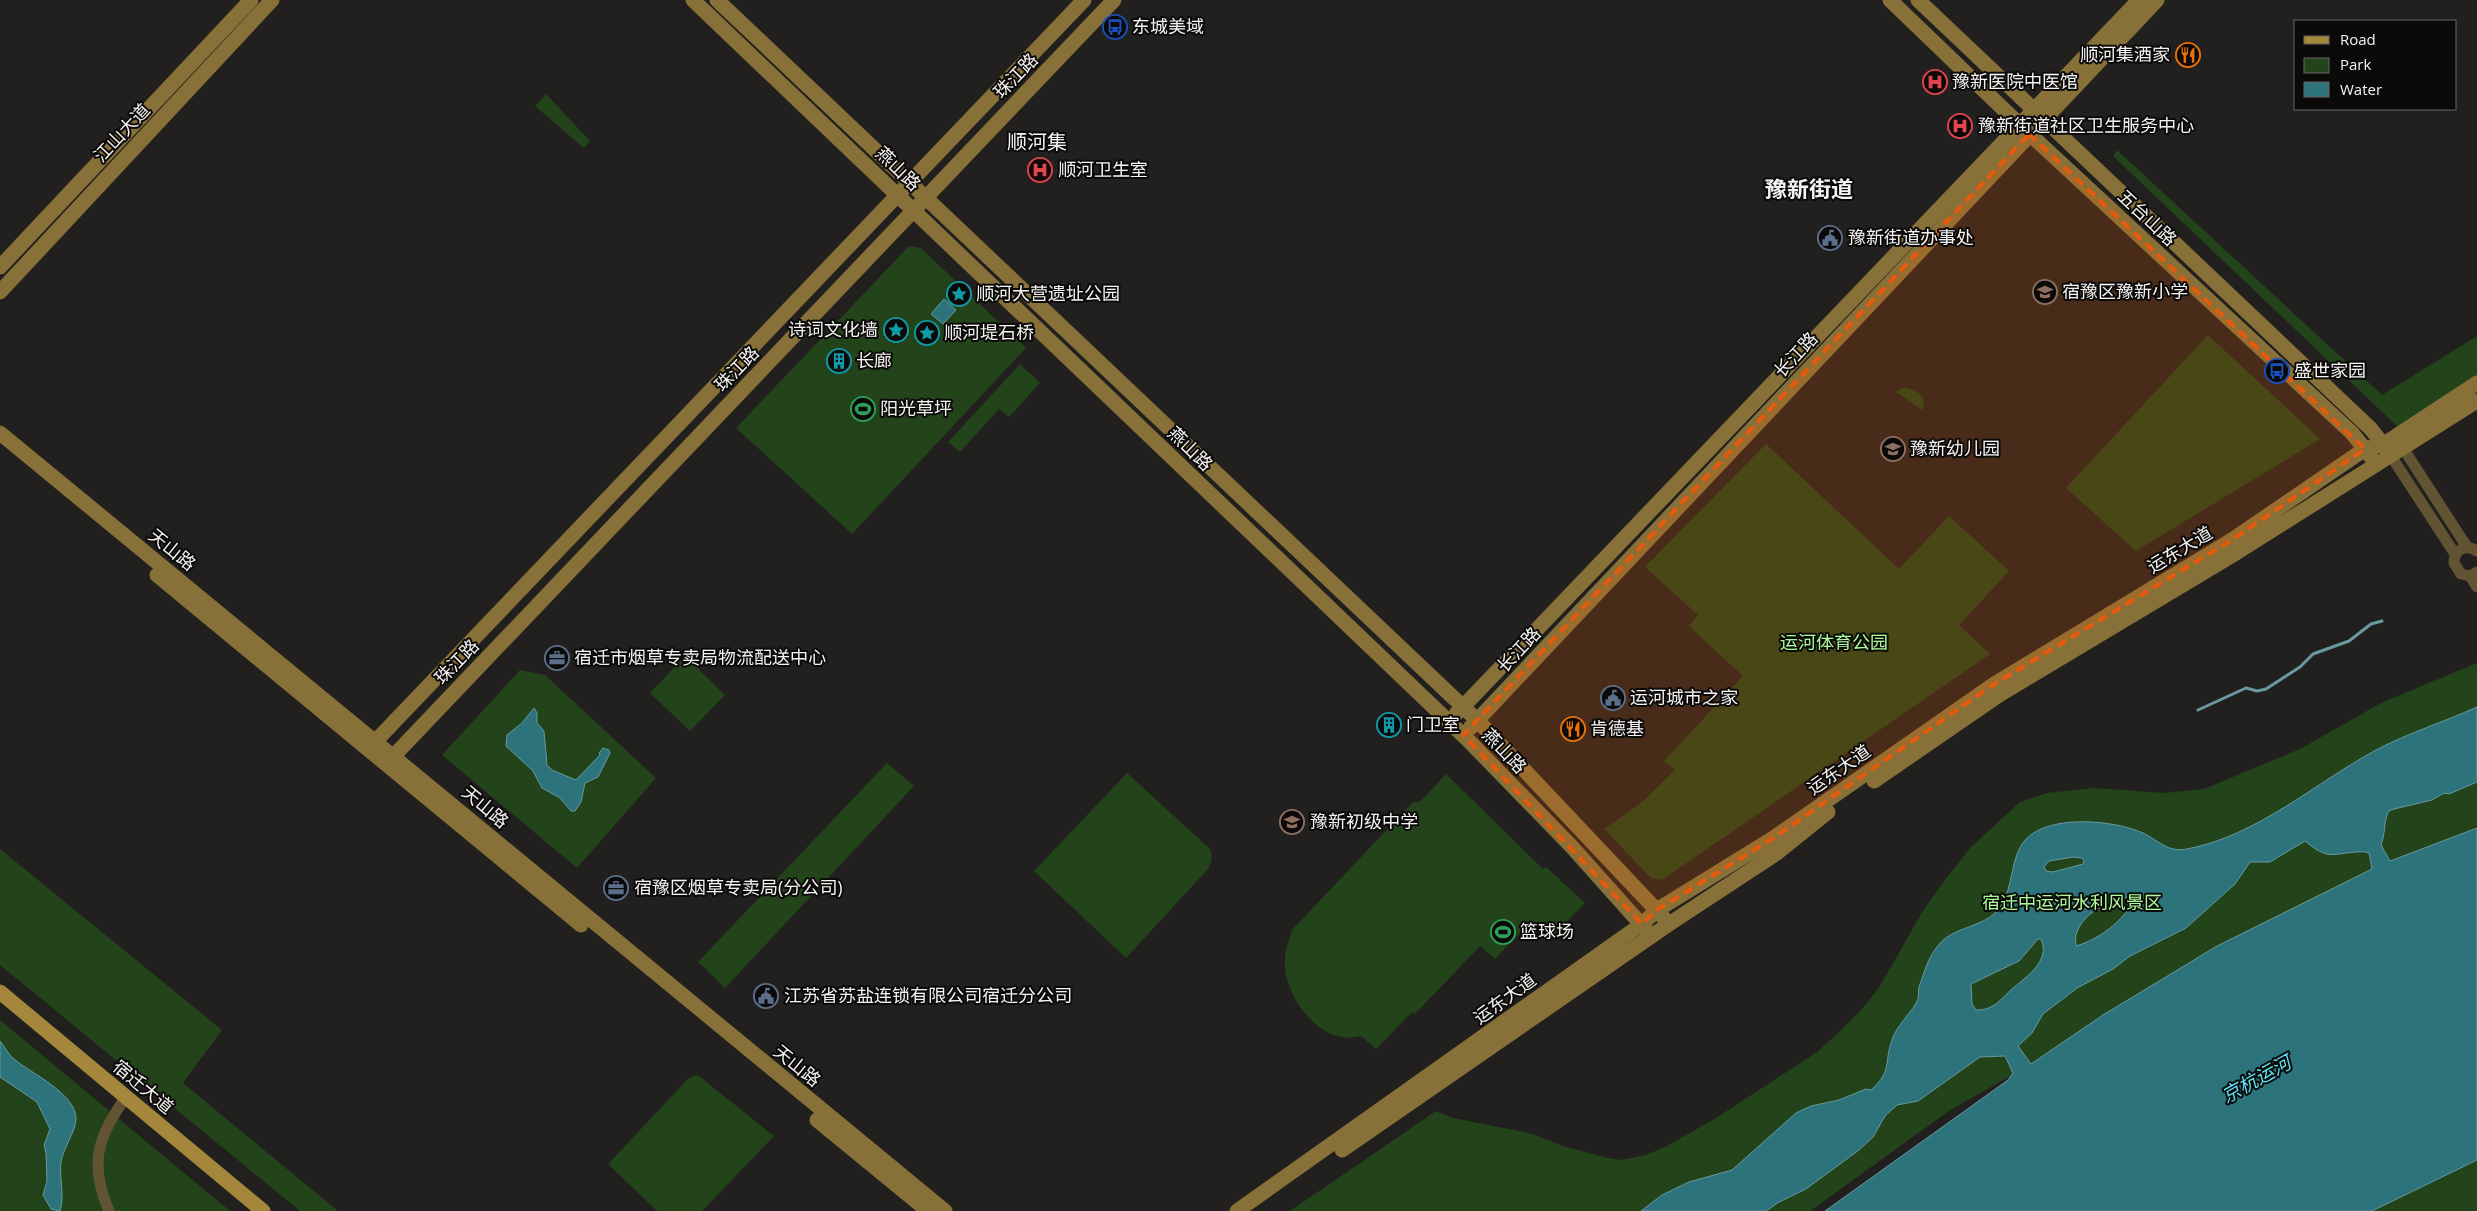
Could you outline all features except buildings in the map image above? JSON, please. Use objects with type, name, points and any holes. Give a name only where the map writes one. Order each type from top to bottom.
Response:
[{"type":"main road","name":"宿迁大道","points":[[0,992],[248,1211]]},
{"type":"main road","name":"宿迁大道","points":[[0,1005],[263,1211]]},
{"type":"street","name":"江山大道","points":[[0,266],[251,0]]},
{"type":"street","name":"江山大道","points":[[0,292],[272,0]]},
{"type":"street","name":"燕山路","points":[[693,0],[1463,736],[1572,847],[1646,930]]},
{"type":"street","name":"燕山路","points":[[717,0],[1478,721],[1669,924]]},
{"type":"street","name":"珠江路","points":[[371,745],[1084,0]]},
{"type":"street","name":"珠江路","points":[[390,760],[1114,0]]},
{"type":"street","name":"五台山路","points":[[1890,0],[2024,130],[2352,433],[2377,464]]},
{"type":"street","name":"五台山路","points":[[1918,0],[2038,116],[2393,449]]},
{"type":"street","name":"长江路","points":[[2038,116],[2139,0]]},
{"type":"street","name":"长江路","points":[[1448,722],[2024,130],[2157,0]]},
{"type":"street","name":"长江路","points":[[1463,736],[2024,130]]},
{"type":"street","name":"运东大道","points":[[1237,1211],[1646,930],[1669,924],[1777,853],[1821,817],[1999,695],[2236,553],[2377,464],[2393,449],[2477,383]]},
{"type":"street","name":"运东大道","points":[[1254,1211],[1646,930],[1657,910],[1779,834],[1993,686],[2232,540],[2365,449],[2393,449],[2477,401]]},
{"type":"street","name":"天山路","points":[[0,434],[371,745]]},
{"type":"street","name":"天山路","points":[[0,446],[945,1211]]},
{"type":"street","points":[[2393,449],[2472,549],[2456,554]]},
{"type":"street","points":[[2393,449],[2456,554],[2455,567],[2461,574],[2473,574],[2477,587]]},
{"type":"street","name":"天山路","points":[[390,760],[928,1211]]},
{"type":"street","points":[[109,1211],[99,1180],[99,1143],[123,1101]]},
{"type":"highlighted area","points":[[2029,134],[2365,449],[2232,540],[1993,685],[1772,839],[1657,910],[1642,924],[1463,735]]},
{"type":"green space","points":[[546,94],[590,141],[584,148],[535,106]]},
{"type":"green space","points":[[2117,150],[2382,395],[2477,336],[2477,384],[2402,431],[2113,156]]},
{"type":"green space","points":[[909,246],[921,248],[1026,348],[852,534],[736,428]]},
{"type":"green space","points":[[2208,335],[2320,439],[2136,551],[2066,488]]},
{"type":"green space","points":[[1020,364],[1040,383],[1009,417],[999,409],[960,452],[948,442]]},
{"type":"green space","points":[[1903,388],[1908,388],[1920,394],[1924,401],[1922,410],[1896,392]]},
{"type":"green space","name":"运河体育公园","points":[[1766,444],[1899,569],[1949,516],[2009,571],[1959,625],[1990,654],[1662,880],[1651,878],[1604,829],[1640,804],[1675,770],[1664,761],[1743,676],[1689,626],[1698,615],[1645,567]]},
{"type":"green space","points":[[685,656],[725,695],[690,731],[650,693]]},
{"type":"green space","name":"宿迁中运河水利风景区","points":[[2477,663],[2477,828],[2389,861],[2217,946],[2103,1015],[2031,1064],[1949,1111],[1810,1211],[1290,1211],[1436,1111],[1453,1118],[1529,1133],[1566,1147],[1621,1160],[1646,1155],[1667,1146],[1716,1118],[1817,1052],[1838,1033],[1863,1008],[1880,986],[1924,909],[1970,848],[2020,802],[2047,793],[2094,788],[2164,793],[2204,789],[2300,749],[2383,702]]},
{"type":"green space","points":[[520,670],[545,675],[656,778],[577,868],[442,755]]},
{"type":"green space","points":[[887,763],[914,786],[725,988],[698,962]]},
{"type":"green space","points":[[1127,773],[1210,849],[1212,857],[1208,869],[1126,958],[1034,871]]},
{"type":"green space","points":[[1446,774],[1543,869],[1546,867],[1585,903],[1549,940],[1530,922],[1495,959],[1480,946],[1415,1014],[1412,1012],[1376,1049],[1361,1036],[1347,1038],[1333,1035],[1321,1028],[1310,1018],[1292,994],[1287,980],[1285,962],[1292,930],[1413,802],[1420,802]]},
{"type":"green space","points":[[0,849],[222,1030],[183,1083],[338,1211],[300,1211],[0,965]]},
{"type":"green space","points":[[0,1020],[230,1211],[0,1211]]},
{"type":"green space","points":[[695,1075],[699,1076],[774,1136],[702,1211],[657,1211],[608,1164],[688,1079]]},
{"type":"green space","points":[[2477,1160],[2477,1211],[2372,1211]]},
{"type":"water","points":[[944,299],[956,310],[943,324],[931,314]]},
{"type":"water","name":"京杭运河","points":[[2477,707],[2477,782],[2449,794],[2444,793],[2432,800],[2390,810],[2386,817],[2381,845],[2390,861],[2477,828],[2477,1160],[2372,1211],[1825,1211],[2008,1080],[2013,1073],[2005,1056],[1980,1057],[1918,1101],[1897,1105],[1885,1116],[1873,1137],[1859,1150],[1806,1189],[1779,1202],[1766,1211],[1641,1211],[1662,1195],[1689,1182],[1732,1170],[1796,1113],[1811,1106],[1839,1100],[1866,1089],[1871,1090],[1878,1084],[1885,1072],[1894,1034],[1913,1009],[1918,999],[1919,987],[1926,966],[1934,951],[1943,940],[1951,935],[1987,919],[1995,913],[2005,898],[2014,862],[2021,846],[2026,839],[2037,831],[2066,823],[2100,823],[2131,828],[2174,849],[2187,849],[2213,842],[2261,821],[2376,750]],"holes":[[[2305,841],[2324,853],[2369,853],[2372,869],[2217,946],[2103,1015],[2031,1064],[2018,1046],[2032,1033],[2043,1014],[2077,988],[2113,969],[2130,956],[2186,928],[2235,884],[2250,862],[2270,862]],[[2073,857],[2082,858],[2084,861],[2083,864],[2053,872],[2046,871],[2044,867],[2049,861]],[[2139,893],[2127,911],[2113,926],[2095,938],[2076,946],[2076,935],[2080,925],[2102,906]],[[2038,939],[2041,939],[2043,954],[2030,974],[1996,1004],[1987,1009],[1976,1010],[1972,1004],[1971,984],[2019,961]]]},
{"type":"water","points":[[534,708],[537,713],[537,723],[544,731],[547,765],[552,770],[576,780],[600,755],[599,753],[603,748],[609,750],[610,753],[598,777],[585,783],[581,802],[575,811],[571,811],[560,798],[542,788],[533,771],[506,746],[507,735],[522,723]]},
{"type":"water","points":[[0,1041],[10,1055],[21,1065],[61,1092],[74,1110],[75,1124],[61,1162],[62,1199],[60,1211],[51,1209],[43,1195],[47,1181],[44,1145],[50,1129],[37,1102],[0,1077]]},
{"type":"waterway","points":[[2198,710],[2246,688],[2257,691],[2266,689],[2300,667],[2313,654],[2349,641],[2371,624],[2382,621]]},
{"type":"place","name":"东城美域","points":[[1115,27]]},
{"type":"place","name":"顺河集酒家","points":[[2188,55]]},
{"type":"place","name":"豫新医院中医馆","points":[[1935,82]]},
{"type":"place","name":"豫新街道社区卫生服务中心","points":[[1960,126]]},
{"type":"place","name":"顺河卫生室","points":[[1040,170]]},
{"type":"place","name":"豫新街道办事处","points":[[1830,238]]},
{"type":"place","name":"宿豫区豫新小学","points":[[2045,292]]},
{"type":"place","name":"顺河大营遗址公园","points":[[959,294]]},
{"type":"place","name":"诗词文化墙","points":[[896,330]]},
{"type":"place","name":"顺河堤石桥","points":[[927,333]]},
{"type":"place","name":"长廊","points":[[839,361]]},
{"type":"place","name":"盛世家园","points":[[2277,371]]},
{"type":"place","name":"阳光草坪","points":[[863,409]]},
{"type":"place","name":"豫新幼儿园","points":[[1893,449]]},
{"type":"place","name":"宿迁市烟草专卖局物流配送中心","points":[[557,658]]},
{"type":"place","name":"运河城市之家","points":[[1613,698]]},
{"type":"place","name":"门卫室","points":[[1389,725]]},
{"type":"place","name":"肯德基","points":[[1573,729]]},
{"type":"place","name":"豫新初级中学","points":[[1292,822]]},
{"type":"place","name":"宿豫区烟草专卖局(分公司)","points":[[616,888]]},
{"type":"place","name":"篮球场","points":[[1503,932]]},
{"type":"place","name":"江苏省苏盐连锁有限公司宿迁分公司","points":[[766,996]]},
{"type":"district","name":"顺河集","points":[[1037,142]]},
{"type":"district","name":"豫新街道","points":[[1809,189]]}]
